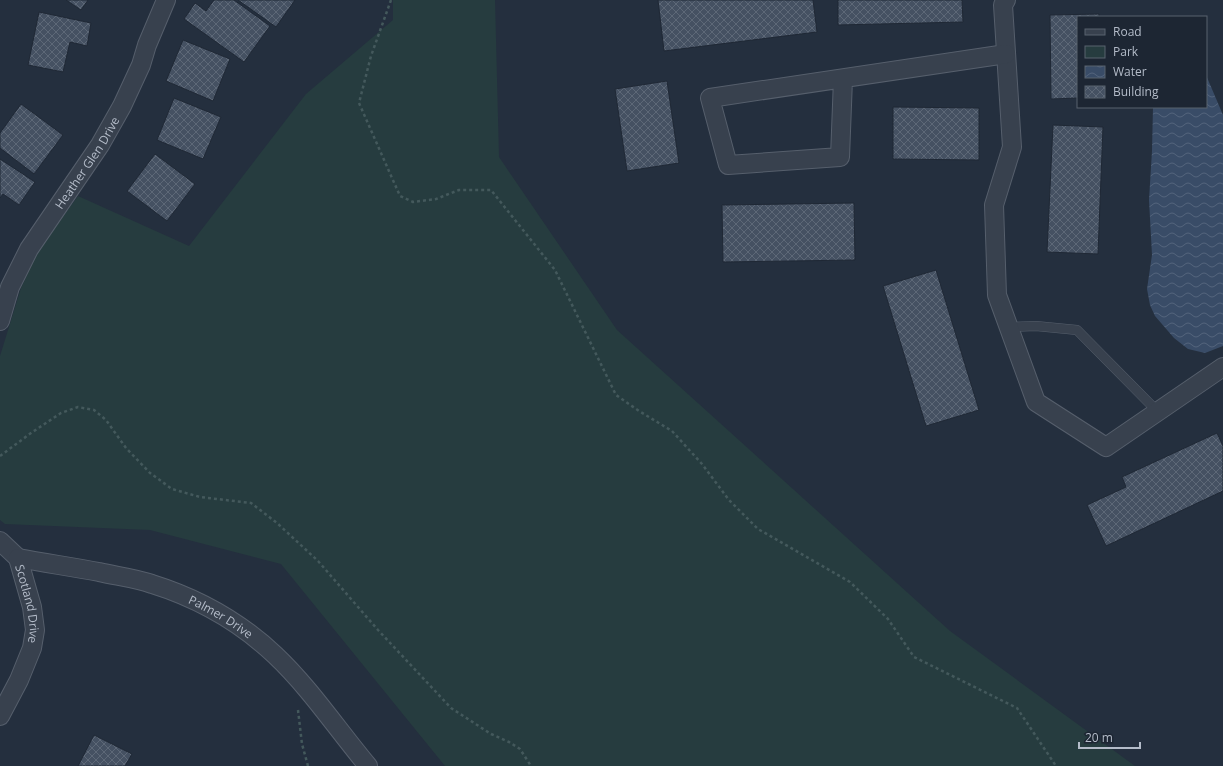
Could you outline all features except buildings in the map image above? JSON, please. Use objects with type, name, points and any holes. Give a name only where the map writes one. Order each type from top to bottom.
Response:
[{"type":"street","name":"Heather Glen Drive","points":[[0,322],[10,287],[28,249],[100,145],[122,106],[141,65],[147,45],[166,0]]},
{"type":"street","points":[[1006,0],[1003,5],[1012,147],[994,205],[997,295],[1036,402],[1106,447],[1223,367]]},
{"type":"street","points":[[842,79],[840,157],[728,164],[710,98],[1006,54]]},
{"type":"street","name":"Scotland Drive","points":[[0,541],[18,558],[32,607],[35,630],[32,648],[19,680],[0,716]]},
{"type":"street","name":"Palmer Drive","points":[[18,558],[151,583],[182,595],[219,613],[255,638],[274,654],[333,721],[368,766]]},
{"type":"lane","points":[[1009,327],[1036,326],[1077,330],[1158,412]]},
{"type":"path","points":[[391,0],[371,56],[359,103],[400,196],[413,202],[436,199],[459,190],[491,190],[555,270],[616,395],[639,412],[672,431],[702,464],[729,500],[758,529],[850,582],[888,619],[914,657],[1017,708],[1056,766]]},
{"type":"path","points":[[0,456],[61,413],[78,407],[94,410],[106,420],[126,448],[150,473],[172,489],[200,497],[250,503],[277,523],[318,561],[378,630],[451,708],[491,734],[520,749],[531,766]]},
{"type":"path","points":[[301,683],[297,702],[302,744],[308,766]]},
{"type":"green space","points":[[393,0],[495,0],[499,157],[617,330],[950,631],[1135,766],[445,766],[281,564],[150,530],[5,524],[0,520],[0,356],[21,288],[38,251],[78,196],[189,246],[306,94],[393,20]]},
{"type":"water","points":[[1207,77],[1223,115],[1223,346],[1205,353],[1188,349],[1174,338],[1155,316],[1150,305],[1147,289],[1152,255],[1149,200],[1153,108],[1207,108]]}]
